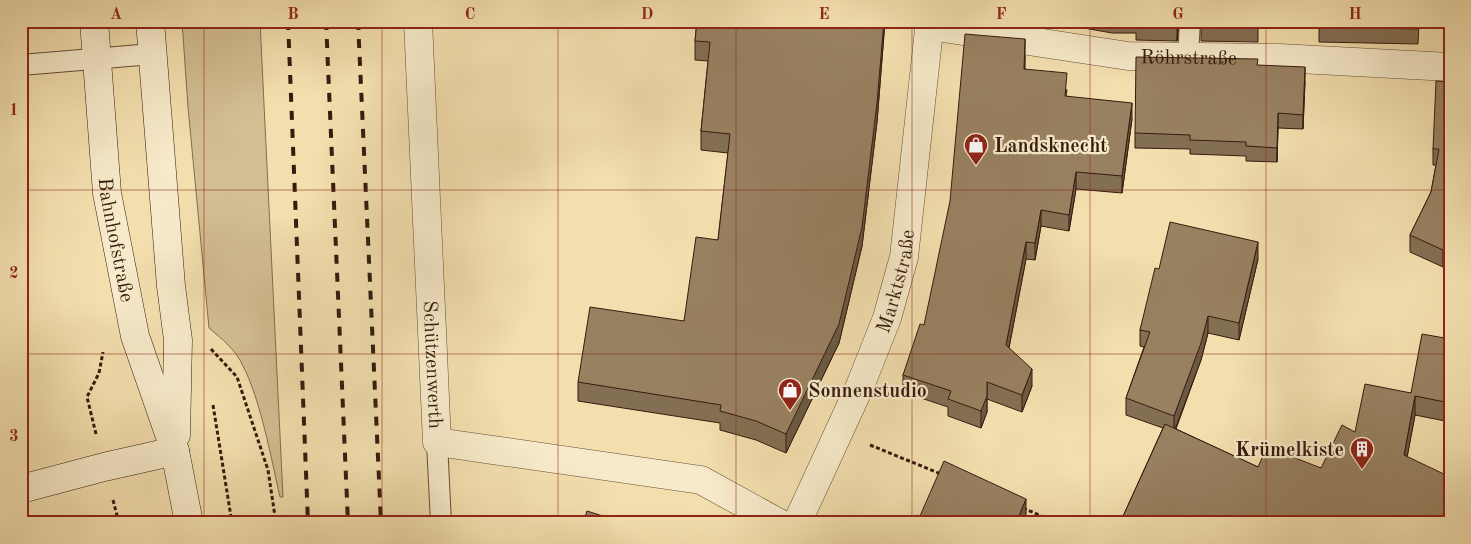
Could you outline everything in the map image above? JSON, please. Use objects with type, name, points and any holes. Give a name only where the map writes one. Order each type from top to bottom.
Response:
[{"type":"street","name":"Bahnhofstraße","points":[[94,21],[107,193],[135,336],[175,451],[189,523]]},
{"type":"street","name":"Bahnhofstraße","points":[[150,21],[171,286],[178,340],[175,451]]},
{"type":"street","name":"Schützenwerth","points":[[418,21],[437,442],[701,480],[779,523]]},
{"type":"street","name":"Röhrstraße","points":[[930,24],[1128,56],[1279,58],[1450,67]]},
{"type":"street","name":"Marktstraße","points":[[797,523],[839,432],[887,318],[904,257],[930,24]]},
{"type":"street","points":[[21,489],[175,451]]},
{"type":"lane","points":[[1188,56],[1190,21]]},
{"type":"lane","points":[[21,65],[152,54]]},
{"type":"lane","points":[[437,442],[441,523]]},
{"type":"path","points":[[208,346],[236,377],[268,470],[276,523]]},
{"type":"path","points":[[839,432],[948,477]]},
{"type":"path","points":[[1020,508],[1057,523]]},
{"type":"shaded area","points":[[182,21],[260,21],[283,497],[280,497],[265,430],[255,396],[243,366],[237,355],[209,328],[188,107]]},
{"type":"building","points":[[697,21],[884,21],[877,103],[862,227],[839,324],[786,434],[756,421],[720,411],[721,405],[578,382],[590,307],[684,321],[696,237],[718,240],[730,134],[701,131],[710,42],[695,41]]},
{"type":"building","points":[[1136,21],[1177,21],[1177,26],[1136,25]]},
{"type":"building","points":[[1201,21],[1258,21],[1258,27],[1201,26]]},
{"type":"building","points":[[1319,21],[1418,21],[1418,29],[1319,27]]},
{"type":"building","points":[[965,34],[1025,39],[1024,69],[1067,73],[1065,96],[1132,103],[1122,176],[1076,172],[1069,215],[1041,210],[1035,243],[1026,242],[1006,345],[1032,369],[1022,395],[987,382],[987,396],[981,411],[948,399],[951,391],[903,375],[920,324],[924,325],[950,201]]},
{"type":"building","points":[[1136,57],[1258,59],[1257,65],[1305,67],[1303,115],[1278,113],[1277,148],[1246,146],[1246,142],[1190,140],[1190,135],[1135,133]]},
{"type":"building","points":[[1436,81],[1450,82],[1450,240],[1447,238],[1443,250],[1410,235],[1431,192],[1439,149],[1433,149]]},
{"type":"building","points":[[1170,222],[1258,242],[1239,323],[1208,316],[1201,343],[1174,416],[1126,398],[1150,332],[1140,330],[1155,268],[1159,269]]},
{"type":"building","points":[[1422,334],[1450,339],[1450,403],[1415,396],[1404,455],[1450,477],[1450,523],[1120,523],[1165,424],[1258,467],[1267,447],[1321,468],[1342,425],[1355,432],[1365,384],[1411,393]]},
{"type":"building","points":[[944,461],[1026,499],[1016,523],[914,523],[917,515],[920,516]]},
{"type":"building","points":[[587,511],[625,523],[583,523]]},
{"type":"railway","points":[[288,21],[308,523]]},
{"type":"railway","points":[[326,21],[348,523]]},
{"type":"railway","points":[[358,21],[381,523]]},
{"type":"place","name":"Landsknecht","points":[[976,166]]},
{"type":"place","name":"Sonnenstudio","points":[[790,411]]},
{"type":"place","name":"Krümelkiste","points":[[1362,470]]}]
